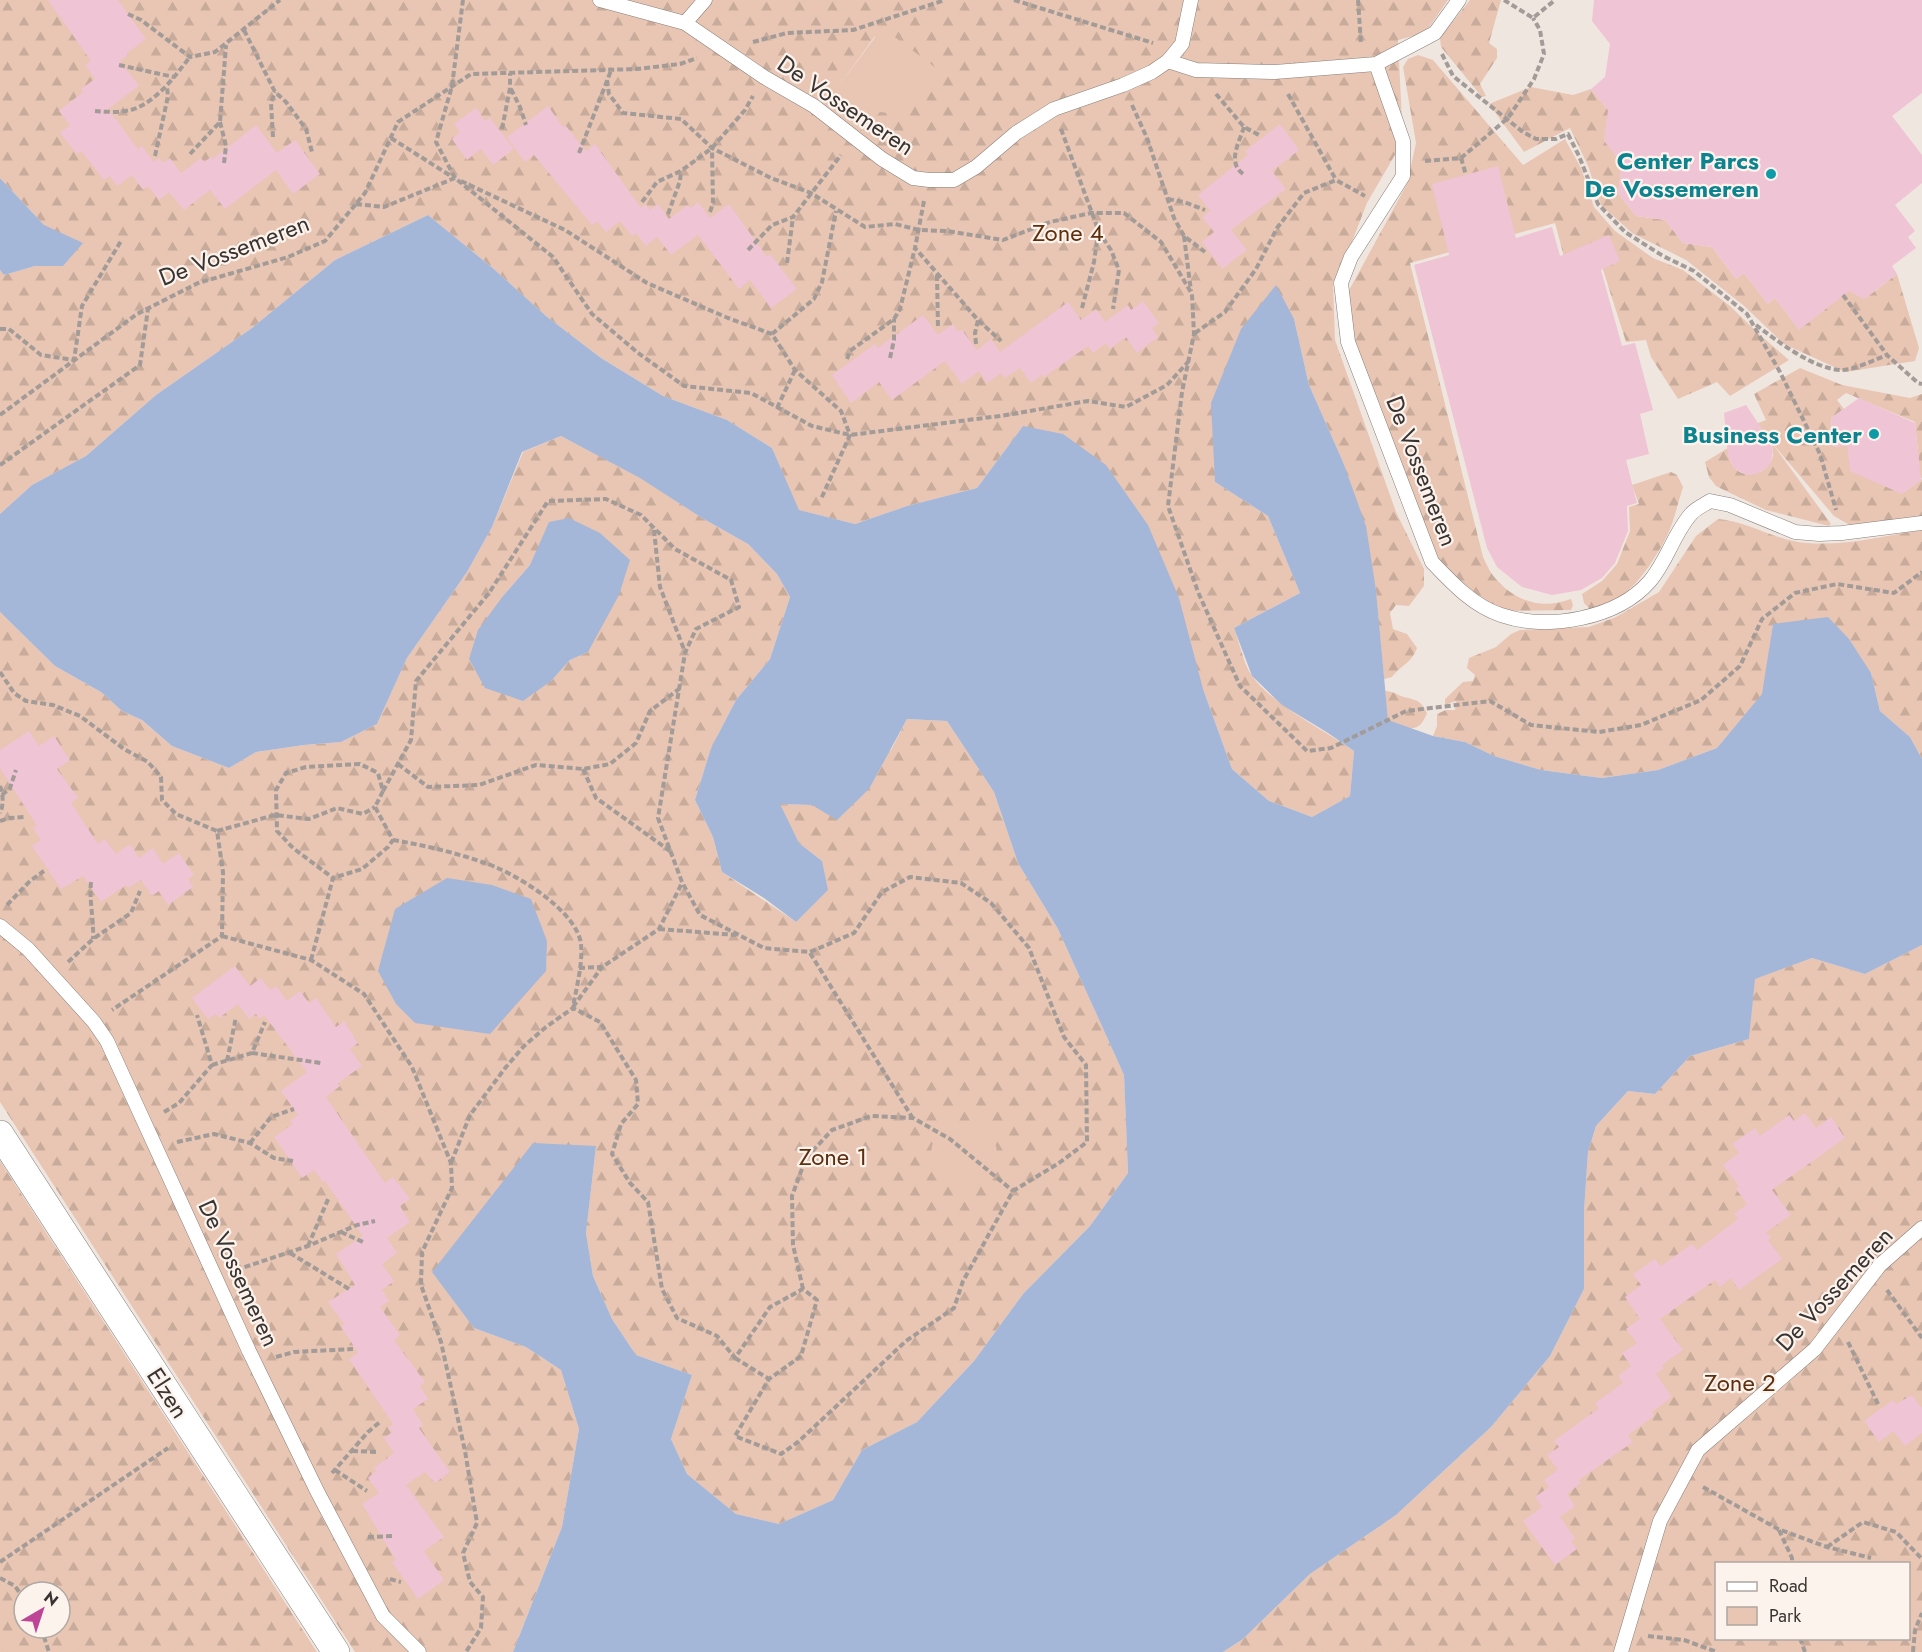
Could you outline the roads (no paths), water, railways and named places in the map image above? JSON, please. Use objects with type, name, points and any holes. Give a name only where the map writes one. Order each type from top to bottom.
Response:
[{"type":"street","name":"Elzen","points":[[0,1134],[336,1652]]},
{"type":"lane","name":"De Vossemeren","points":[[600,0],[685,23],[764,77],[814,106],[882,159],[914,177],[929,180],[954,180],[976,167],[1016,133],[1054,109],[1123,85],[1152,72],[1168,61],[1182,44],[1191,0]]},
{"type":"lane","points":[[685,23],[705,0]]},
{"type":"lane","points":[[1168,61],[1196,70],[1275,72],[1376,64],[1435,33],[1459,0]]},
{"type":"lane","name":"De Vossemeren","points":[[1376,64],[1403,141],[1403,176],[1351,257],[1341,283],[1348,342],[1432,562],[1452,584],[1475,601],[1501,615],[1533,621],[1571,620],[1592,616],[1625,602],[1650,580],[1692,513],[1710,501],[1730,505],[1795,532],[1842,533],[1922,523]]},
{"type":"lane","name":"De Vossemeren","points":[[0,926],[28,949],[94,1022],[107,1041],[215,1277],[317,1491],[383,1616],[419,1652]]},
{"type":"lane","name":"De Vossemeren","points":[[1621,1652],[1660,1521],[1698,1450],[1815,1349],[1880,1265],[1922,1228]]},
{"type":"water","points":[[0,178],[44,225],[83,243],[63,266],[35,266],[4,275],[0,270]]},
{"type":"water","points":[[428,215],[546,316],[601,358],[663,396],[727,420],[772,448],[799,510],[855,524],[907,506],[977,488],[1023,426],[1063,434],[1106,465],[1148,525],[1179,598],[1203,689],[1232,769],[1269,801],[1312,817],[1350,796],[1354,751],[1282,705],[1252,676],[1234,628],[1300,593],[1268,516],[1215,482],[1211,403],[1241,329],[1276,285],[1294,319],[1309,385],[1343,462],[1366,526],[1376,590],[1388,720],[1433,736],[1465,742],[1494,756],[1541,770],[1602,778],[1658,770],[1717,748],[1762,694],[1773,624],[1828,617],[1849,639],[1871,673],[1880,711],[1910,737],[1922,759],[1922,945],[1865,974],[1812,958],[1755,979],[1749,1039],[1690,1056],[1655,1094],[1628,1091],[1596,1126],[1588,1152],[1584,1211],[1584,1289],[1550,1356],[1491,1427],[1396,1515],[1310,1574],[1243,1639],[1223,1652],[513,1652],[562,1527],[579,1429],[561,1370],[526,1347],[474,1328],[432,1272],[533,1143],[596,1146],[586,1233],[593,1276],[612,1319],[636,1355],[692,1375],[671,1439],[687,1474],[736,1514],[779,1524],[833,1500],[862,1450],[917,1422],[974,1361],[1023,1294],[1090,1226],[1128,1173],[1124,1075],[1058,929],[1018,863],[994,792],[947,721],[907,719],[869,789],[837,820],[812,805],[780,804],[799,843],[822,861],[828,890],[796,922],[764,898],[722,872],[713,837],[695,800],[711,748],[736,700],[770,659],[790,597],[777,574],[748,544],[702,518],[640,478],[561,436],[522,452],[492,527],[467,572],[407,658],[377,724],[341,742],[256,752],[229,768],[172,746],[142,720],[122,711],[101,692],[55,666],[0,612],[0,514],[32,485],[86,456],[156,395],[252,328],[335,260]]},
{"type":"water","points":[[569,518],[600,533],[630,560],[619,595],[588,652],[570,660],[551,681],[523,701],[485,688],[469,659],[478,630],[530,565],[549,522]]},
{"type":"water","points":[[447,878],[492,885],[531,899],[547,941],[546,971],[490,1034],[415,1023],[396,1004],[378,971],[395,909]]},
{"type":"place","name":"Center Parcs De Vossemeren","points":[[1771,174]]},
{"type":"place","name":"Business Center","points":[[1874,434]]},
{"type":"park label","name":"Zone 4","points":[[1068,232]]},
{"type":"park label","name":"Zone 1","points":[[833,1156]]},
{"type":"park label","name":"Zone 2","points":[[1740,1382]]}]
